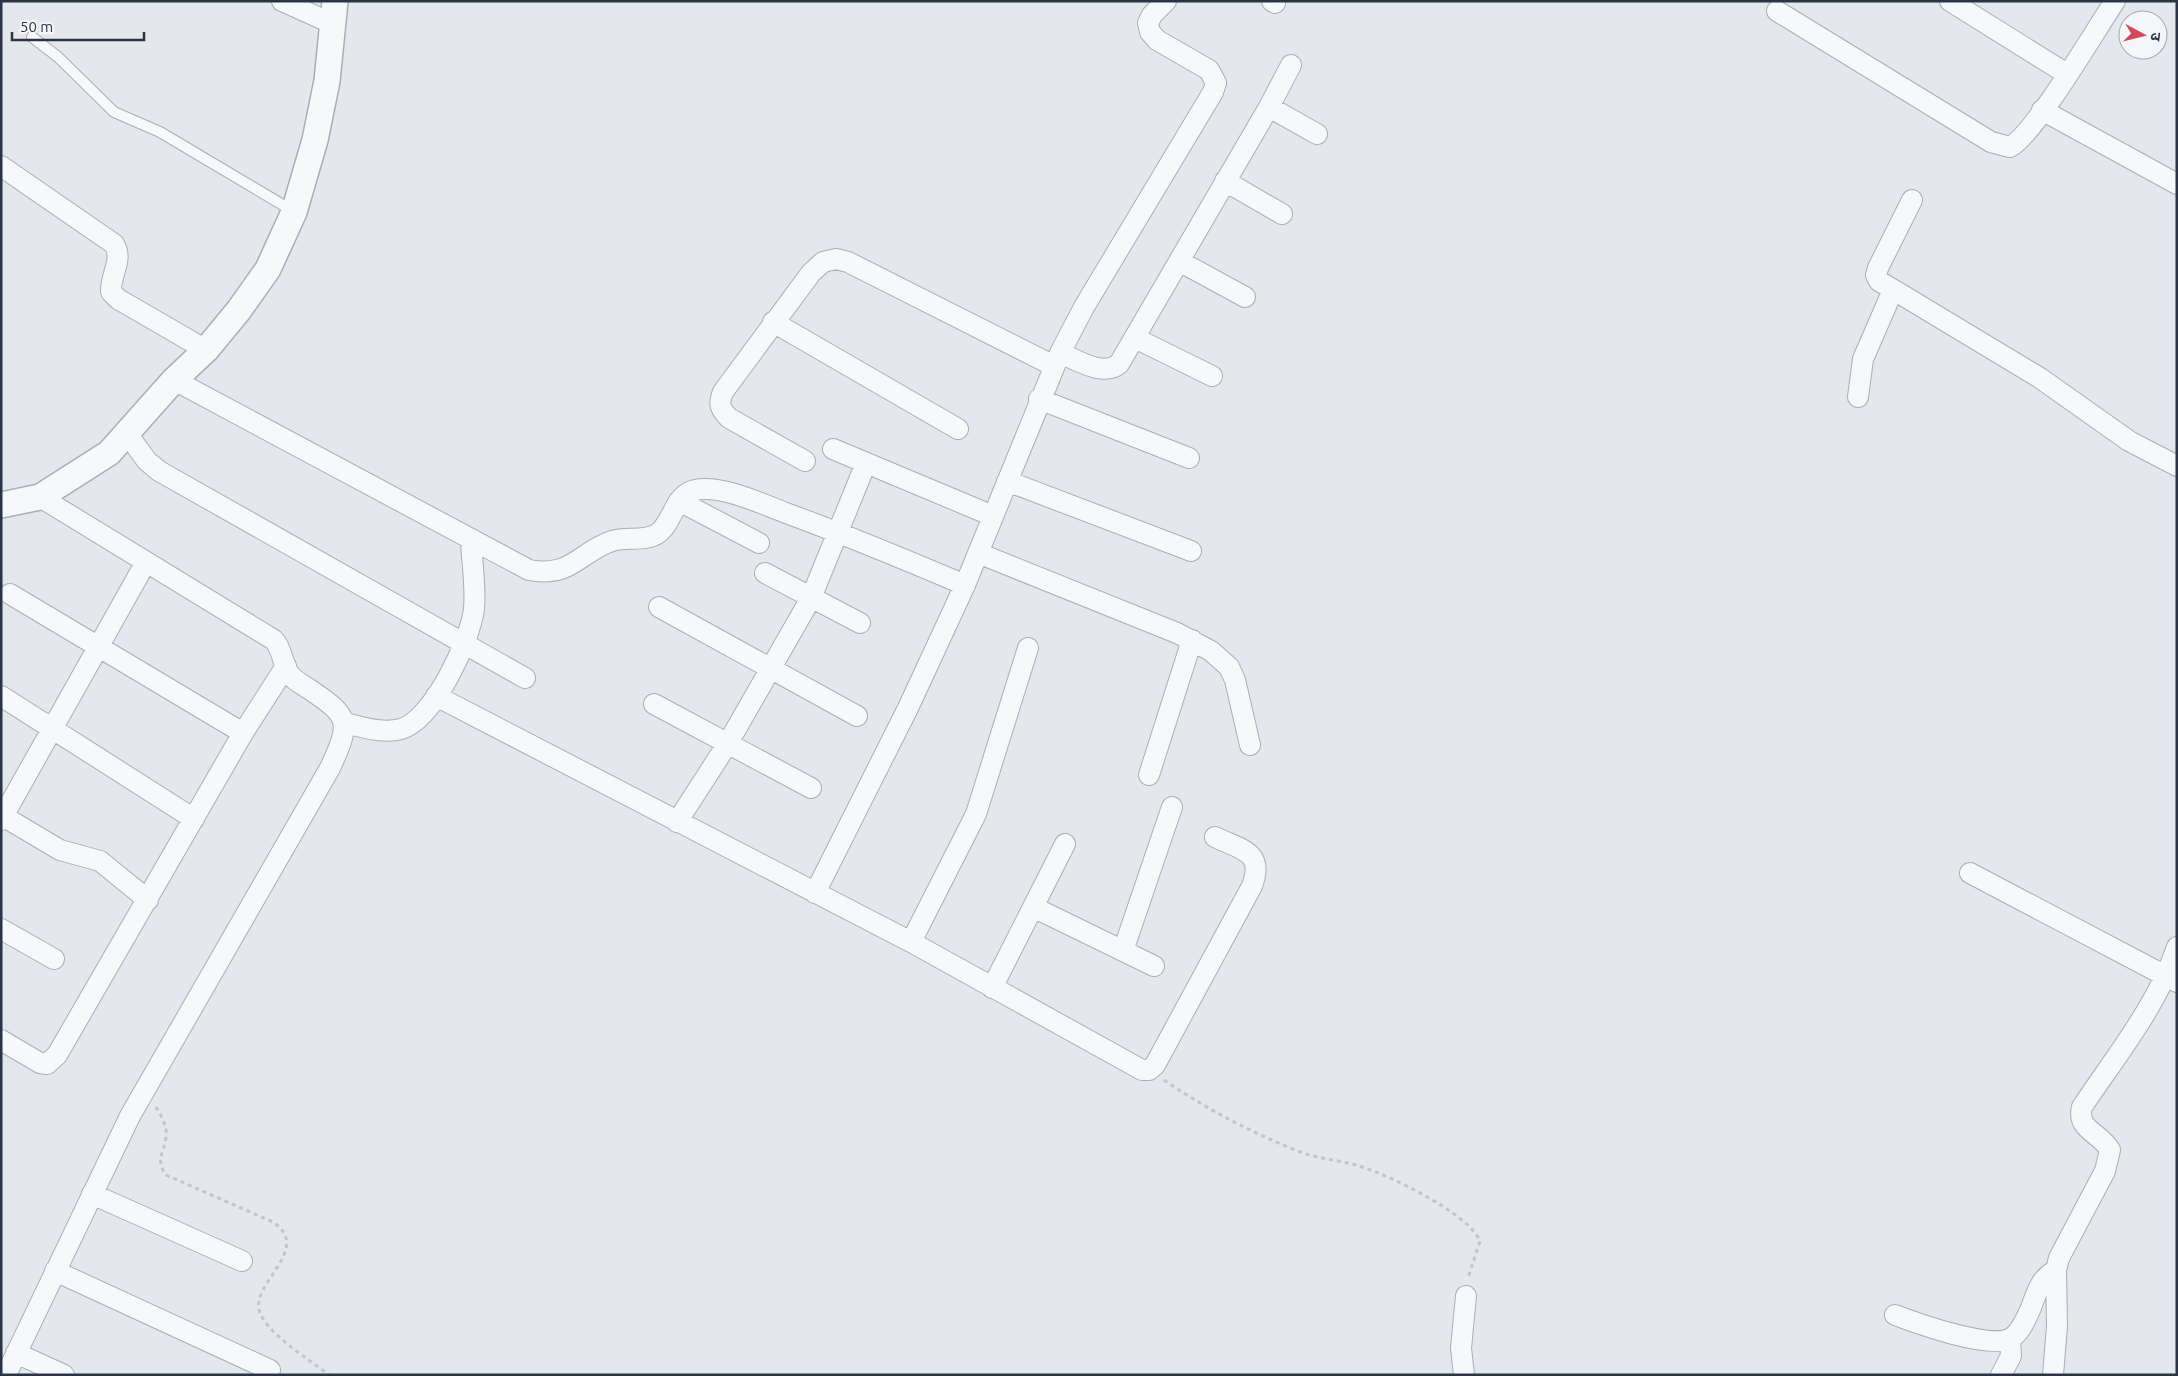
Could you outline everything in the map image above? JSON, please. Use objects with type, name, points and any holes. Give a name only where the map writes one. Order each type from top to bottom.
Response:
[{"type":"street","points":[[1,505],[40,497],[120,443],[174,380],[206,350],[268,269],[294,212],[315,140],[327,81],[334,13],[282,1]]},
{"type":"street","points":[[815,893],[908,708],[965,585],[1039,399],[1057,360],[1084,307],[1213,92],[1216,83],[1209,70],[1157,40],[1150,32],[1148,23],[1152,14],[1166,1]]},
{"type":"street","points":[[1950,1],[2066,74]]},
{"type":"street","points":[[1777,11],[2000,146],[2010,147],[2018,144],[2115,1]]},
{"type":"street","points":[[805,461],[729,418],[721,410],[719,401],[723,392],[773,322],[811,273],[823,262],[836,259],[848,262],[1057,360],[1102,370],[1112,369],[1119,364],[1135,338],[1225,181],[1270,107],[1291,65]]},
{"type":"street","points":[[1270,107],[1317,134]]},
{"type":"street","points":[[2042,110],[2177,184]]},
{"type":"street","points":[[1,166],[114,244],[118,250],[119,259],[110,282],[111,292],[118,300],[206,350]]},
{"type":"street","points":[[1225,181],[1282,214]]},
{"type":"street","points":[[1912,200],[1876,275],[1879,281],[2040,378],[2129,441],[2177,466]]},
{"type":"street","points":[[1179,261],[1245,297]]},
{"type":"street","points":[[1858,397],[1863,359],[1893,290]]},
{"type":"street","points":[[773,322],[958,429]]},
{"type":"street","points":[[1135,338],[1212,376]]},
{"type":"street","points":[[174,380],[471,541],[529,570],[552,571],[566,568],[612,541],[649,538],[658,534],[679,501],[686,493],[695,489],[724,492],[838,532],[965,585]]},
{"type":"street","points":[[1039,399],[1189,458]]},
{"type":"street","points":[[120,443],[159,471],[525,678]]},
{"type":"street","points":[[833,449],[993,516]]},
{"type":"street","points":[[677,822],[728,742],[811,598],[866,463]]},
{"type":"street","points":[[1007,481],[1191,551]]},
{"type":"street","points":[[6,1375],[130,1116],[330,768],[342,742],[344,723],[334,706],[290,674],[280,646],[274,640],[40,497]]},
{"type":"street","points":[[679,501],[759,543]]},
{"type":"street","points":[[344,723],[381,731],[402,729],[413,724],[436,696],[464,644],[471,626],[474,608],[471,541]]},
{"type":"street","points":[[978,553],[1192,640],[1216,654],[1229,667],[1239,693],[1250,745]]},
{"type":"street","points":[[146,562],[2,817],[60,850],[100,861],[148,900]]},
{"type":"street","points":[[765,573],[860,623]]},
{"type":"street","points":[[10,594],[243,733]]},
{"type":"street","points":[[659,607],[857,716]]},
{"type":"street","points":[[1149,775],[1192,640]]},
{"type":"street","points":[[911,942],[976,814],[1028,648]]},
{"type":"street","points":[[1,1040],[40,1063],[47,1064],[52,1061],[148,900],[243,733],[286,666]]},
{"type":"street","points":[[1,696],[194,819]]},
{"type":"street","points":[[436,696],[911,942],[1142,1070],[1150,1070],[1155,1065],[1252,886],[1257,873],[1257,864],[1251,855],[1215,837]]},
{"type":"street","points":[[654,704],[811,788]]},
{"type":"street","points":[[1122,951],[1172,807]]},
{"type":"street","points":[[992,988],[1065,844]]},
{"type":"street","points":[[1970,873],[2172,979]]},
{"type":"street","points":[[1034,907],[1154,966]]},
{"type":"street","points":[[1,929],[54,959]]},
{"type":"street","points":[[2053,1375],[2057,1326],[2056,1270],[2066,1244],[2109,1159],[2110,1150],[2106,1143],[2082,1123],[2080,1115],[2082,1107],[2172,979],[2177,947]]},
{"type":"street","points":[[92,1194],[242,1261]]},
{"type":"street","points":[[1895,1315],[1958,1334],[1992,1341],[2010,1339],[2024,1323],[2042,1279],[2056,1270]]},
{"type":"street","points":[[55,1271],[270,1370]]},
{"type":"street","points":[[1464,1375],[1461,1348],[1466,1296]]},
{"type":"street","points":[[2001,1375],[2011,1356],[2010,1339]]},
{"type":"street","points":[[16,1353],[64,1375]]},
{"type":"lane","points":[[32,36],[58,57],[114,112],[160,132],[294,212]]},
{"type":"path","points":[[1150,1070],[1202,1106],[1302,1153],[1362,1166],[1397,1181],[1440,1206],[1472,1228],[1480,1241],[1479,1249],[1471,1266]]},
{"type":"path","points":[[146,1086],[166,1130],[166,1137],[159,1159],[160,1167],[166,1175],[282,1228],[287,1243],[284,1253],[261,1298],[259,1312],[269,1327],[329,1375]]}]
